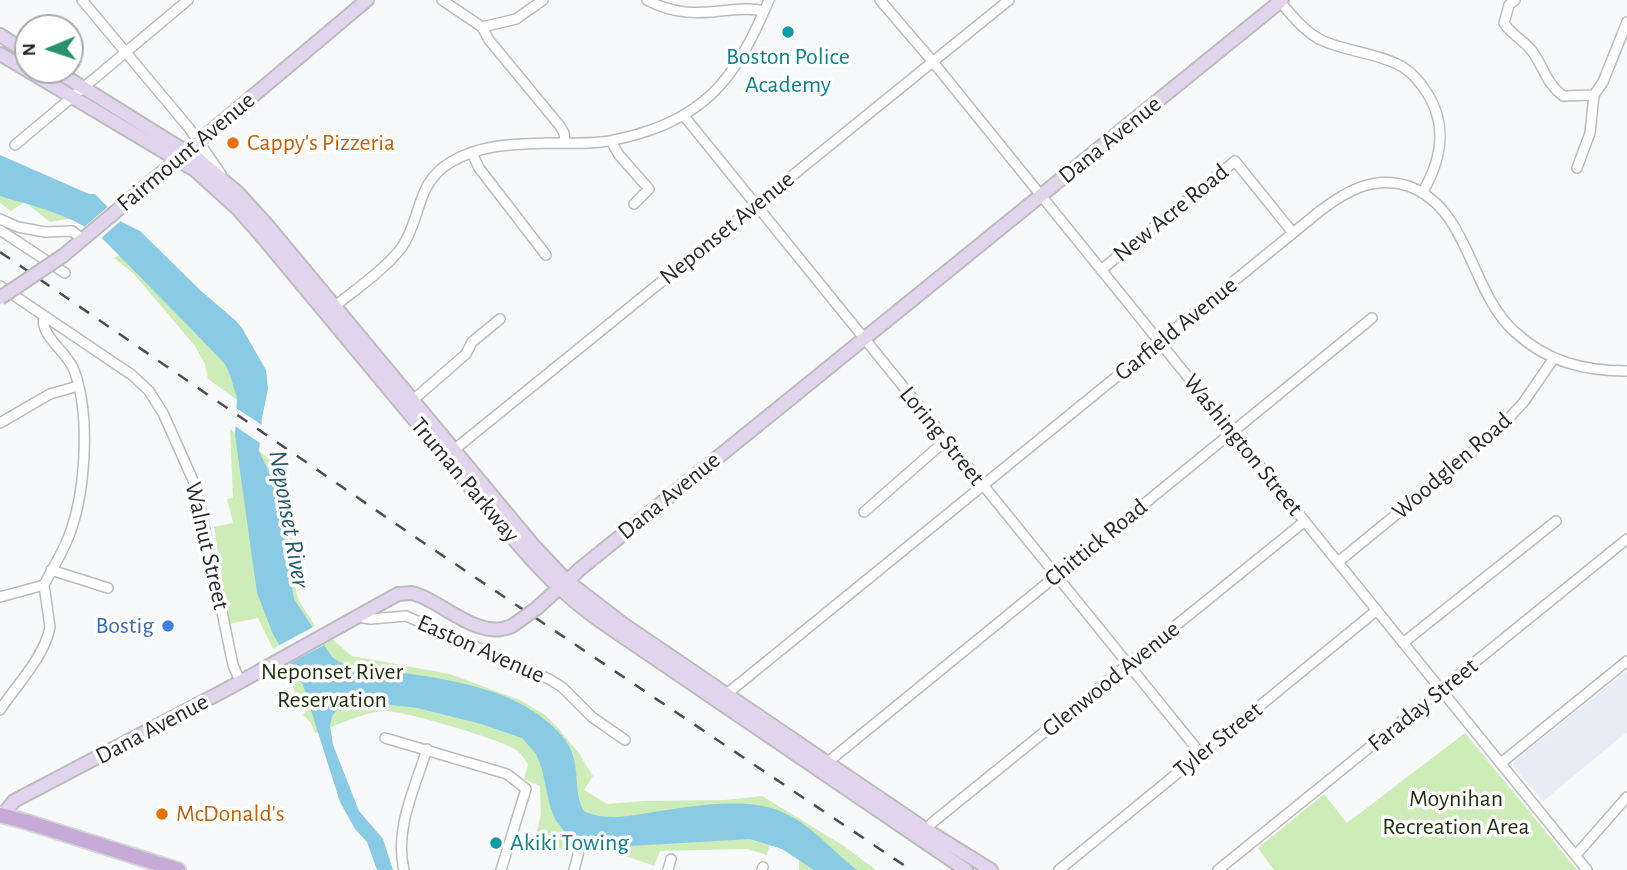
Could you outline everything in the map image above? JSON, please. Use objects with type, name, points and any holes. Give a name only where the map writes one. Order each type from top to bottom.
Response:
[{"type":"main road","name":"Fairmount Avenue","points":[[0,298],[64,255],[367,0]]},
{"type":"main road","name":"Dana Avenue","points":[[1,817],[14,801],[393,596],[412,593],[426,598],[485,629],[498,631],[512,626],[1281,1]]},
{"type":"main road","name":"Truman Parkway","points":[[0,54],[72,97],[181,154],[239,209],[413,400],[506,530],[561,584],[623,624],[722,698],[922,833],[991,870]]},
{"type":"main road","name":"Truman Parkway","points":[[77,84],[226,181],[257,213],[330,310],[450,453]]},
{"type":"main road","points":[[1,817],[178,870]]},
{"type":"main road","name":"Truman Parkway","points":[[922,833],[966,870]]},
{"type":"street","points":[[82,0],[198,140],[226,181]]},
{"type":"street","points":[[15,145],[188,0]]},
{"type":"street","points":[[442,0],[482,27],[489,40],[559,126],[564,133],[565,143]]},
{"type":"street","points":[[482,27],[516,19],[544,0]]},
{"type":"street","points":[[647,0],[682,13],[751,9],[764,11]]},
{"type":"street","points":[[330,310],[398,253],[410,233],[424,189],[448,163],[499,146],[611,141],[655,129],[684,116],[710,97],[727,77],[753,36],[769,0]]},
{"type":"street","name":"Washington Street","points":[[880,0],[1587,870]]},
{"type":"street","name":"Neponset Avenue","points":[[450,453],[1009,0]]},
{"type":"street","points":[[1515,0],[1509,5],[1504,23],[1509,31],[1533,52],[1551,87],[1563,96],[1594,95]]},
{"type":"street","points":[[1281,1],[1300,24],[1317,38],[1395,63],[1407,70],[1422,85],[1436,110],[1441,139],[1437,162],[1422,193]]},
{"type":"street","points":[[1577,168],[1590,133],[1594,95],[1603,82],[1627,22]]},
{"type":"street","name":"Loring Street","points":[[684,116],[1201,754]]},
{"type":"street","points":[[611,141],[615,150],[649,189],[634,204]]},
{"type":"street","points":[[472,153],[479,168],[546,255]]},
{"type":"street","name":"New Acre Road","points":[[1101,270],[1235,161],[1293,233]]},
{"type":"street","name":"Garfield Avenue","points":[[722,698],[1293,233],[1338,197],[1358,187],[1395,183],[1422,193],[1439,205],[1448,216],[1485,294],[1497,313],[1526,342],[1554,358],[1583,368],[1627,371]]},
{"type":"street","points":[[0,219],[18,227],[45,232],[72,230],[85,237]]},
{"type":"street","points":[[0,230],[65,273]]},
{"type":"street","name":"Walnut Street","points":[[0,286],[139,380],[163,413],[196,486],[233,665],[240,681]]},
{"type":"street","points":[[0,710],[34,661],[48,634],[50,627],[44,586],[66,543],[81,491],[83,418],[78,386],[69,359],[44,330],[44,317]]},
{"type":"street","name":"Chittick Road","points":[[823,766],[1372,317]]},
{"type":"street","points":[[413,400],[466,354],[472,342],[500,319]]},
{"type":"street","name":"Woodglen Road","points":[[1338,562],[1491,437],[1523,403],[1554,358]]},
{"type":"street","points":[[0,423],[50,394],[78,386]]},
{"type":"street","points":[[864,512],[946,440]]},
{"type":"street","name":"Glenwood Avenue","points":[[922,833],[1305,521]]},
{"type":"street","points":[[1403,643],[1556,521]]},
{"type":"street","name":"Faraday Street","points":[[1218,870],[1627,539]]},
{"type":"street","points":[[51,570],[108,588]]},
{"type":"street","points":[[0,597],[44,586]]},
{"type":"street","name":"Tyler Street","points":[[1059,870],[1377,610]]},
{"type":"street","name":"Easton Avenue","points":[[359,614],[371,619],[406,616],[549,679],[562,687],[586,713],[625,740]]},
{"type":"street","points":[[1501,763],[1627,661]]},
{"type":"street","points":[[385,738],[507,774],[526,789],[503,869]]},
{"type":"street","points":[[404,870],[401,846],[403,827],[427,749]]},
{"type":"street","points":[[1576,855],[1627,797]]},
{"type":"street","points":[[574,870],[579,851]]},
{"type":"street","points":[[668,870],[671,859]]},
{"type":"shaded area","points":[[1627,671],[1627,732],[1543,801],[1513,766],[1515,760]]},
{"type":"green space","points":[[0,177],[72,218],[50,222],[25,202],[11,211],[0,203]]},
{"type":"green space","points":[[113,229],[216,327],[251,410],[208,379],[205,364],[195,346],[133,273],[114,258],[121,254],[102,238]]},
{"type":"green space","name":"Neponset River Reservation","points":[[230,429],[284,470],[295,536],[296,592],[315,626],[273,649],[258,618],[229,624],[214,527],[233,523],[227,499],[233,498]]},
{"type":"green space","name":"Neponset River Reservation","points":[[331,638],[352,656],[450,674],[520,700],[545,715],[578,752],[593,776],[584,790],[607,804],[762,796],[844,846],[876,870],[799,870],[799,855],[771,839],[767,855],[747,849],[660,851],[654,866],[597,846],[590,846],[576,854],[535,840],[541,814],[540,786],[524,779],[528,764],[513,748],[447,725],[382,711],[315,733],[311,723],[303,715],[305,713],[282,666]]},
{"type":"green space","name":"Moynihan Recreation Area","points":[[1465,733],[1577,870],[1274,870],[1258,848],[1324,794],[1347,823]]},
{"type":"water","points":[[0,155],[89,194],[95,194],[122,222],[140,231],[242,328],[266,370],[268,389],[259,451],[280,495],[294,599],[332,657],[350,666],[431,677],[479,688],[524,706],[544,719],[569,746],[573,756],[578,795],[585,812],[619,817],[712,804],[758,805],[784,813],[807,826],[857,870],[814,870],[782,849],[750,839],[613,847],[586,844],[567,835],[555,819],[536,754],[522,738],[481,724],[417,708],[351,700],[342,704],[332,716],[330,726],[333,745],[359,811],[383,839],[393,870],[377,870],[367,842],[355,829],[340,802],[303,685],[273,634],[257,593],[235,435],[237,398],[225,364],[102,238],[65,217],[0,196]]},
{"type":"pier","points":[[110,205],[124,218],[99,240],[83,228]]},
{"type":"pier","points":[[233,406],[265,427],[263,445],[232,424]]},
{"type":"pier","points":[[315,626],[324,645],[286,665],[276,647]]},
{"type":"railway","points":[[0,252],[415,537],[911,870]]},
{"type":"place","name":"Boston Police Academy","points":[[788,32]]},
{"type":"place","name":"Cappy's Pizzeria","points":[[233,143]]},
{"type":"place","name":"Bostig","points":[[168,626]]},
{"type":"place","name":"McDonald's","points":[[162,814]]},
{"type":"place","name":"Akiki Towing","points":[[496,843]]},
{"type":"water label","name":"Neponset River","points":[[289,519]]}]
